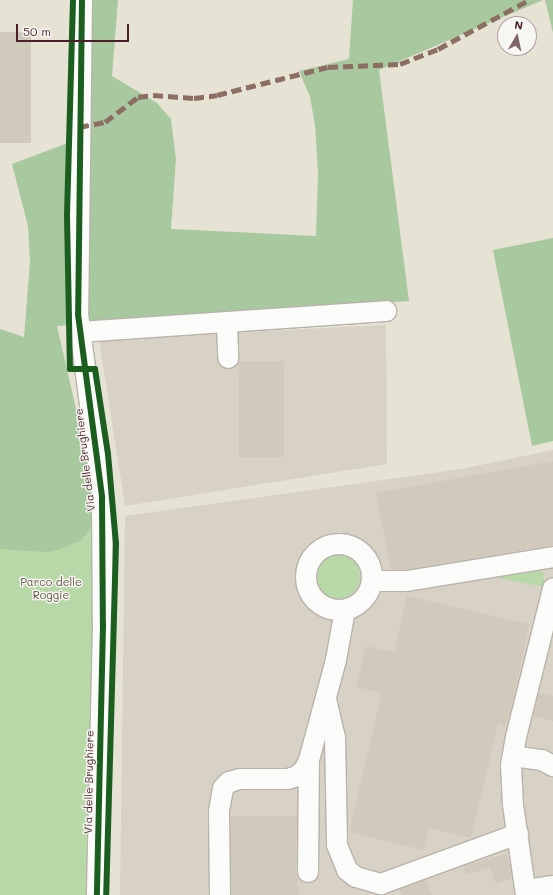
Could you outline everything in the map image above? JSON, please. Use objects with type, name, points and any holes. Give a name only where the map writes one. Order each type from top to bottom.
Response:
[{"type":"street","name":"Via delle Brughiere","points":[[82,0],[79,128],[80,332],[102,497],[103,625],[96,895]]},
{"type":"street","points":[[80,332],[386,311]]},
{"type":"street","points":[[227,322],[228,358]]},
{"type":"street","points":[[327,546],[348,546],[366,558],[372,579],[364,599],[345,610],[324,607],[312,596],[306,581],[310,560],[327,546]]},
{"type":"street","points":[[372,579],[400,581],[553,557]]},
{"type":"street","points":[[553,589],[547,631],[513,756],[512,785],[518,834],[530,893],[553,886]]},
{"type":"street","points":[[308,872],[309,760],[336,660],[345,610]]},
{"type":"street","points":[[326,699],[335,737],[337,845],[347,870],[373,889],[518,834]]},
{"type":"street","points":[[513,756],[542,760],[553,766]]},
{"type":"street","points":[[220,895],[219,811],[224,788],[229,782],[240,779],[288,779],[297,776],[309,760]]},
{"type":"shaded area","points":[[386,325],[387,464],[125,506],[99,339]]},
{"type":"shaded area","points":[[553,450],[553,895],[120,895],[125,516],[461,469]]},
{"type":"green space","points":[[76,0],[118,0],[112,76],[157,103],[171,119],[176,159],[171,229],[316,236],[318,173],[315,125],[310,97],[299,71],[349,59],[353,0],[543,0],[506,16],[497,16],[497,20],[379,70],[409,301],[57,326],[90,470],[93,496],[90,529],[80,541],[57,550],[47,552],[0,549],[0,329],[24,337],[30,261],[28,226],[12,164],[73,141]]},
{"type":"green space","points":[[545,0],[553,0],[553,33]]},
{"type":"green space","points":[[553,238],[553,441],[532,446],[493,250]]},
{"type":"green space","name":"Parco delle Roggie","points":[[103,514],[96,895],[0,895],[0,531],[54,532]]},
{"type":"green space","points":[[334,555],[342,555],[347,556],[354,561],[359,568],[359,586],[354,593],[347,598],[334,599],[326,596],[319,589],[316,581],[316,573],[319,565],[326,558]]},
{"type":"green space","points":[[533,569],[543,572],[545,584],[543,587],[494,577]]},
{"type":"building","points":[[0,32],[31,32],[31,143],[0,143]]},
{"type":"building","points":[[239,361],[284,361],[284,457],[239,457]]},
{"type":"building","points":[[553,461],[553,545],[406,570],[391,570],[376,493]]},
{"type":"building","points":[[407,596],[529,624],[511,711],[505,726],[498,724],[471,838],[429,828],[424,850],[349,832],[382,693],[356,687],[366,646],[394,652]]},
{"type":"building","points":[[539,693],[553,696],[553,721],[533,716]]},
{"type":"building","points":[[231,816],[297,816],[296,872],[299,895],[231,895]]},
{"type":"building","points":[[507,854],[512,878],[496,884],[490,867],[466,875],[463,866]]},
{"type":"building","points":[[426,880],[432,895],[402,895],[400,889]]},
{"type":"marked path","points":[[79,127],[105,122],[138,97],[153,95],[194,98],[217,95],[328,67],[400,64],[438,49],[529,0]]},
{"type":"cycle path","points":[[73,0],[67,216],[70,369],[95,369],[108,454],[116,544],[106,895]]},
{"type":"cycle path","points":[[82,0],[78,314],[102,497],[103,625],[97,895]]}]
